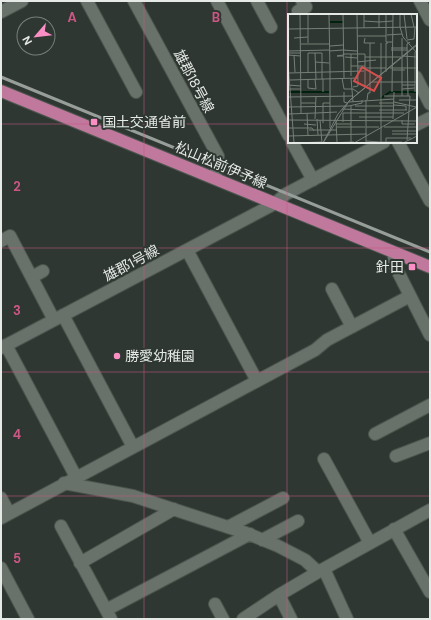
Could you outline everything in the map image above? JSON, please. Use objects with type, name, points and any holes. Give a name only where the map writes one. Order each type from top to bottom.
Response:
[{"type":"main road","name":"松山松前伊予線","points":[[1,91],[430,267]]},
{"type":"street","points":[[1,12],[22,1]]},
{"type":"street","points":[[87,1],[136,92]]},
{"type":"street","name":"雄郡18号線","points":[[134,1],[218,156],[215,178]]},
{"type":"street","points":[[217,1],[226,29],[288,134]]},
{"type":"street","points":[[420,1],[430,20]]},
{"type":"street","points":[[255,5],[271,27]]},
{"type":"street","points":[[417,79],[430,104]]},
{"type":"street","points":[[417,124],[430,118]]},
{"type":"street","points":[[293,143],[312,180]]},
{"type":"street","name":"雄郡1号線","points":[[4,347],[274,204],[286,194],[381,143]]},
{"type":"street","points":[[399,143],[430,201]]},
{"type":"street","points":[[1,241],[10,236],[32,277],[59,318],[133,447]]},
{"type":"street","points":[[187,250],[257,381]]},
{"type":"street","points":[[395,253],[393,262],[430,335]]},
{"type":"street","points":[[32,277],[43,271]]},
{"type":"street","points":[[332,289],[352,327]]},
{"type":"street","points":[[1,498],[5,515],[316,350],[327,340],[410,296]]},
{"type":"street","points":[[4,347],[76,477]]},
{"type":"street","points":[[375,434],[416,406],[430,405]]},
{"type":"street","points":[[396,456],[430,443]]},
{"type":"street","points":[[324,459],[370,543]]},
{"type":"street","points":[[64,483],[133,496],[174,509],[250,534],[305,560],[321,570],[347,619]]},
{"type":"street","points":[[228,527],[283,498]]},
{"type":"street","points":[[80,563],[174,509]]},
{"type":"street","points":[[243,619],[321,570],[430,510]]},
{"type":"street","points":[[262,540],[298,521]]},
{"type":"street","points":[[61,526],[108,614],[250,534]]},
{"type":"street","points":[[394,529],[430,592]]},
{"type":"street","points":[[1,568],[28,619]]},
{"type":"street","points":[[279,595],[291,619]]},
{"type":"street","points":[[215,604],[224,619]]},
{"type":"railway","points":[[1,77],[430,252]]},
{"type":"place","name":"国土交通省前","points":[[94,122]]},
{"type":"place","name":"針田","points":[[412,267]]},
{"type":"place","name":"勝愛幼稚園","points":[[117,356]]}]
